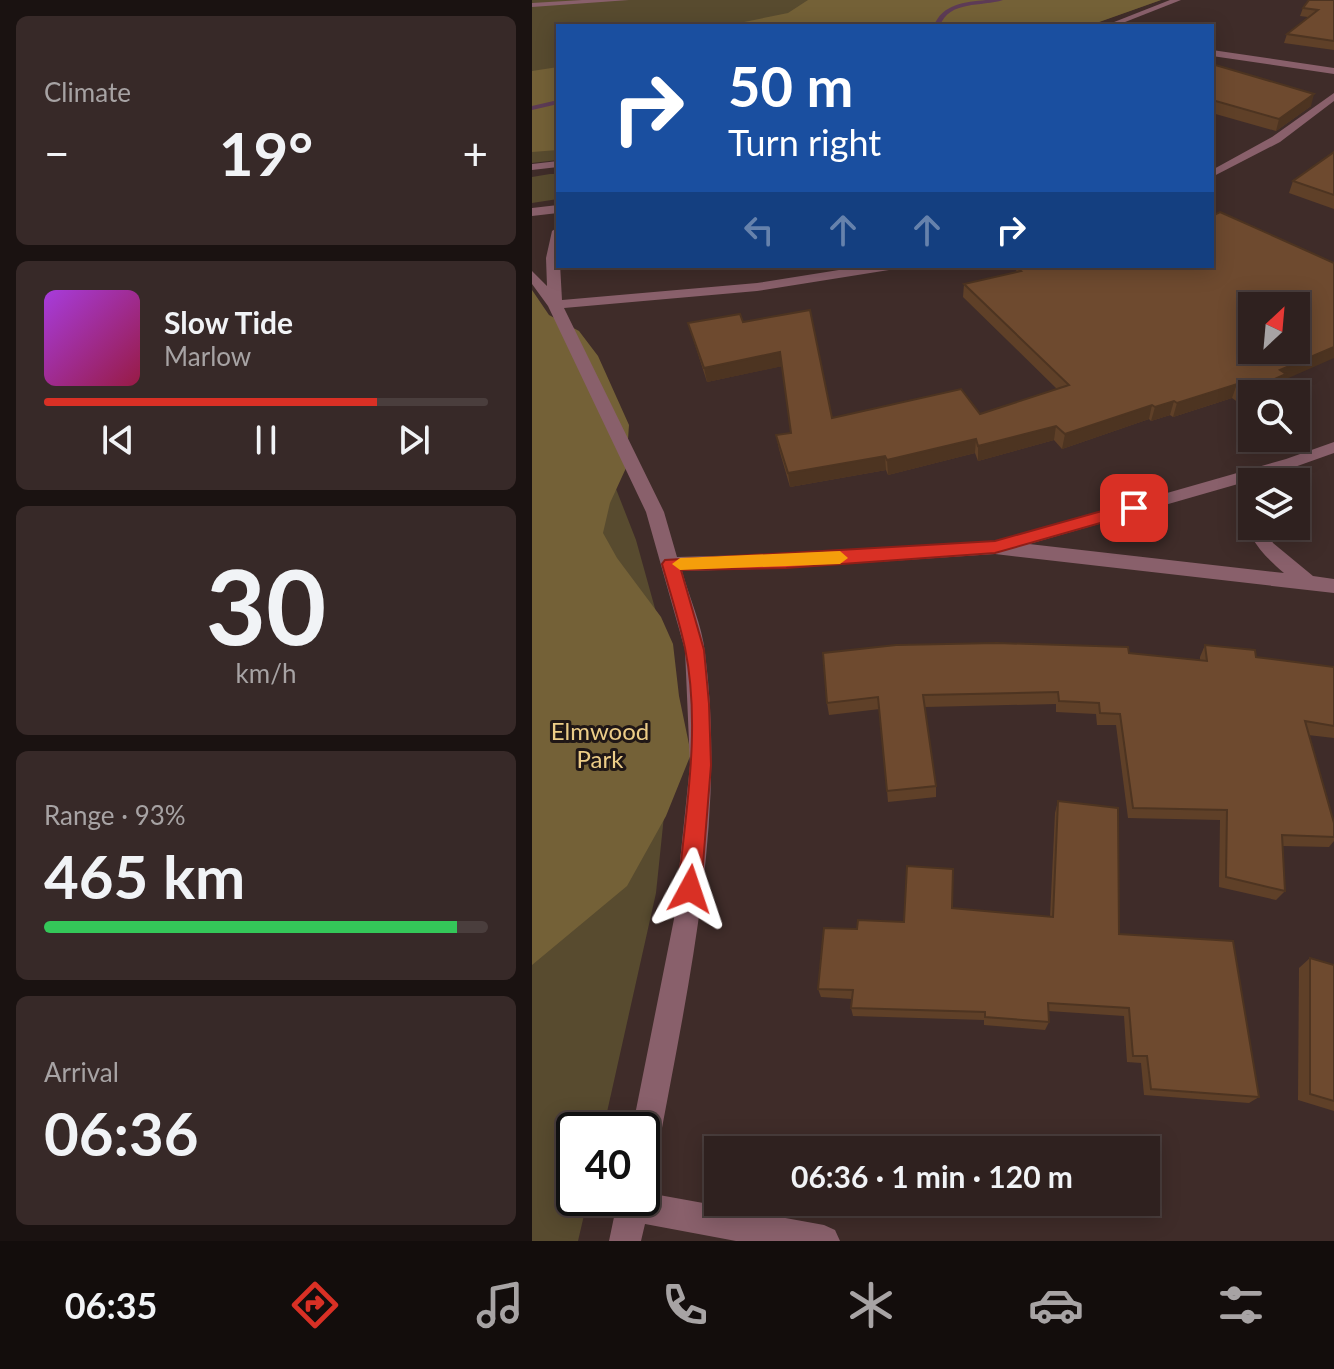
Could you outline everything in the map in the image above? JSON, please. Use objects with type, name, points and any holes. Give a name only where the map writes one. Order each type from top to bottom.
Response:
[{"type":"street","points":[[532,5],[625,0]]},
{"type":"street","points":[[1113,24],[1177,0]]},
{"type":"street","points":[[1214,53],[1334,71]]},
{"type":"street","points":[[1214,173],[1262,149],[1303,123],[1334,96]]},
{"type":"street","points":[[534,166],[556,164]]},
{"type":"street","points":[[532,212],[556,209]]},
{"type":"street","points":[[555,305],[552,258],[556,240]]},
{"type":"street","points":[[555,305],[741,288],[876,268]]},
{"type":"street","points":[[532,275],[555,305],[655,512],[695,650],[701,765],[687,919],[650,1112]]},
{"type":"street","points":[[1270,468],[1334,447]]},
{"type":"street","points":[[995,547],[1238,478]]},
{"type":"street","points":[[1262,540],[1266,547],[1308,583]]},
{"type":"street","points":[[671,564],[786,561],[995,547],[1334,586]]},
{"type":"street","points":[[660,1208],[824,1241]]},
{"type":"street","points":[[625,1241],[630,1216]]},
{"type":"green space","points":[[532,0],[1161,0],[1093,24],[556,24],[556,160],[532,163]]},
{"type":"green space","points":[[808,0],[1161,0],[1094,24],[734,24],[788,13]]},
{"type":"green space","points":[[556,67],[556,150],[532,152],[532,71]]},
{"type":"green space","points":[[556,174],[556,199],[532,203],[532,177]]},
{"type":"green space","name":"Elmwood Park","points":[[532,290],[549,315],[579,331],[598,356],[629,425],[626,468],[610,503],[603,533],[617,558],[661,617],[673,644],[679,696],[691,754],[666,816],[627,886],[532,965]]},
{"type":"green space","name":"Elmwood Park","points":[[532,321],[609,471],[636,540],[661,630],[670,758],[656,893],[607,1112],[556,1112],[556,1216],[584,1216],[578,1241],[532,1241]]},
{"type":"building","points":[[1309,0],[1334,0],[1334,41],[1287,34],[1318,10],[1303,8]]},
{"type":"building","points":[[1214,65],[1314,94],[1279,119],[1214,101]]},
{"type":"building","points":[[1334,152],[1334,195],[1293,181]]},
{"type":"building","points":[[1220,212],[1334,263],[1334,347],[1310,357],[1310,292],[1238,292],[1238,364],[1294,364],[1280,370],[1286,374],[1272,380],[1238,380],[1238,385],[1177,403],[1152,405],[1065,434],[1056,426],[978,446],[976,439],[887,460],[885,456],[788,473],[776,435],[791,433],[780,352],[704,368],[688,323],[740,314],[743,322],[810,310],[832,418],[961,389],[980,414],[1069,385],[964,284],[1021,271],[1017,268],[1214,268],[1214,215]]},
{"type":"building","points":[[997,643],[1128,647],[1129,653],[1207,661],[1205,645],[1255,650],[1256,657],[1334,667],[1334,726],[1305,721],[1334,823],[1334,837],[1282,835],[1285,891],[1226,877],[1227,810],[1133,808],[1120,714],[1100,713],[1099,703],[1059,701],[1058,692],[923,695],[936,786],[887,791],[878,697],[827,703],[823,653],[896,645]]},
{"type":"building","points":[[1058,801],[1118,808],[1119,934],[1233,941],[1259,1097],[1151,1089],[1147,1056],[1133,1056],[1129,1008],[1048,1003],[1049,1022],[985,1017],[985,1012],[851,1008],[853,990],[818,989],[824,928],[857,929],[858,920],[904,922],[907,866],[953,869],[952,908],[1053,917]]},
{"type":"building","points":[[1310,958],[1334,965],[1334,1101],[1310,1094]]},
{"type":"waterway","points":[[938,24],[945,12],[953,8],[1000,0]]},
{"type":"waterway","points":[[532,108],[556,102]]},
{"type":"slow traffic","points":[[680,564],[840,558]]},
{"type":"route","points":[[690,889],[701,765],[700,704],[695,650],[671,564],[786,561],[995,547],[1134,508]]}]
